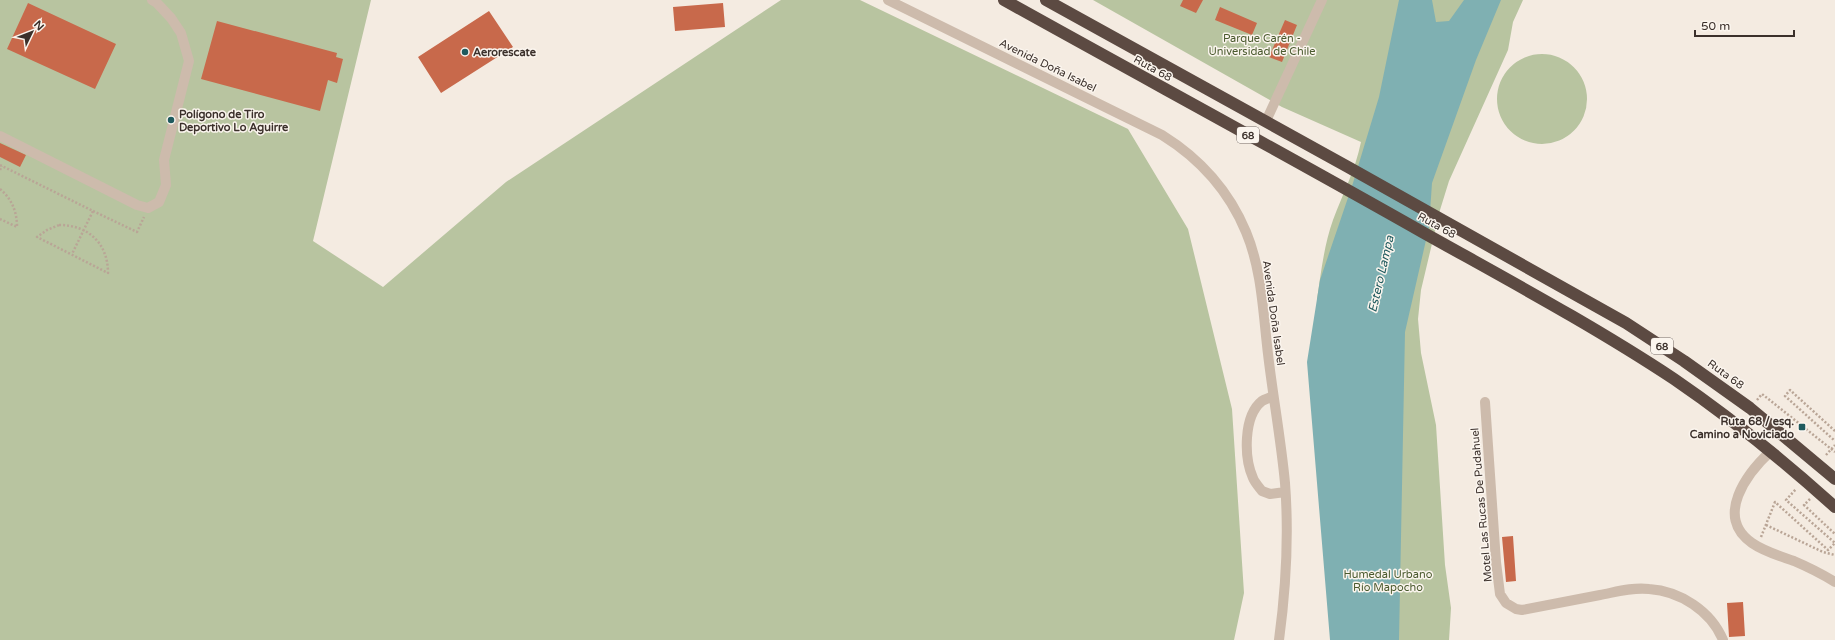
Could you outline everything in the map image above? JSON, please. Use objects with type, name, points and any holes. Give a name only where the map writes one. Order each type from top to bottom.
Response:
[{"type":"highway","name":"Ruta 68","points":[[1004,0],[1338,184],[1464,255],[1640,358],[1708,403],[1771,451],[1835,507]]},
{"type":"highway","name":"Ruta 68","points":[[1050,2],[1266,121],[1626,323],[1684,361],[1750,408],[1835,479]]},
{"type":"street","points":[[0,136],[137,205],[148,208],[159,202],[166,185],[164,160],[190,61],[181,33],[171,18],[157,3],[152,0]]},
{"type":"street","name":"Avenida Doña Isabel","points":[[888,0],[1152,130],[1176,144],[1203,167],[1220,186],[1237,214],[1253,251],[1258,270],[1285,492],[1286,554],[1279,640]]},
{"type":"street","points":[[1266,121],[1322,0]]},
{"type":"street","points":[[1273,396],[1263,400],[1252,414],[1248,426],[1248,452],[1253,479],[1262,491],[1270,494],[1285,492]]},
{"type":"street","name":"Motel Las Rucas De Pudahuel","points":[[1484,402],[1496,562],[1500,594],[1506,603],[1516,609],[1522,610],[1631,589],[1658,590],[1674,595],[1697,607],[1712,620],[1723,640]]},
{"type":"street","points":[[1771,451],[1747,479],[1737,498],[1735,518],[1740,530],[1748,540],[1757,546],[1800,564],[1835,582]]},
{"type":"path","points":[[0,170],[1,165],[137,232],[148,208]]},
{"type":"path","points":[[0,189],[12,204],[17,217],[17,228],[0,219]]},
{"type":"path","points":[[72,254],[93,211]]},
{"type":"path","points":[[59,225],[72,225],[84,229],[95,238],[103,249],[108,262],[108,273],[72,254],[38,237],[46,230],[59,225]]},
{"type":"path","points":[[1835,431],[1790,390],[1785,396],[1835,441]]},
{"type":"path","points":[[1750,408],[1762,394],[1835,452]]},
{"type":"path","points":[[1825,456],[1835,445]]},
{"type":"path","points":[[1757,546],[1775,502],[1828,550],[1835,544],[1786,500],[1801,484]]},
{"type":"path","points":[[1817,491],[1804,505],[1835,534]]},
{"type":"path","points":[[1766,525],[1823,552],[1835,555]]},
{"type":"green space","points":[[0,0],[371,0],[313,241],[383,287],[506,182],[781,0],[860,0],[1128,129],[1188,229],[1232,409],[1244,593],[1234,640],[0,640]]},
{"type":"green space","name":"Humedal Urbano Río Mapocho","points":[[1093,0],[1523,0],[1513,22],[1508,50],[1449,181],[1440,210],[1421,290],[1418,319],[1421,353],[1436,425],[1445,565],[1451,608],[1449,640],[1332,640],[1317,299],[1327,239],[1352,172],[1361,142],[1282,107]]},
{"type":"green space","points":[[1542,54],[1559,57],[1574,67],[1584,82],[1587,99],[1584,116],[1574,131],[1559,141],[1542,144],[1525,141],[1510,131],[1500,116],[1497,99],[1500,82],[1510,67],[1525,57]]},
{"type":"water","name":"Humedal Urbano Río Mapocho","points":[[1399,0],[1432,0],[1436,22],[1449,21],[1464,0],[1501,0],[1476,60],[1432,183],[1429,227],[1405,332],[1399,640],[1330,640],[1307,362],[1320,280],[1353,183],[1379,97]]},
{"type":"building","points":[[1183,0],[1203,0],[1196,13],[1180,6]]},
{"type":"building","points":[[28,3],[116,44],[95,89],[7,49]]},
{"type":"building","points":[[723,3],[725,27],[675,31],[673,7]]},
{"type":"building","points":[[1220,7],[1257,23],[1252,35],[1215,20]]},
{"type":"building","name":"Aerorescate","points":[[489,11],[513,47],[441,93],[418,57]]},
{"type":"building","points":[[1285,20],[1297,25],[1282,62],[1269,57]]},
{"type":"building","points":[[217,21],[337,53],[336,57],[343,59],[337,83],[328,80],[320,111],[201,79]]},
{"type":"building","points":[[0,143],[26,155],[20,167],[0,157]]},
{"type":"building","points":[[1513,536],[1516,581],[1506,582],[1502,537]]},
{"type":"building","points":[[1743,602],[1745,636],[1729,637],[1727,603]]},
{"type":"place","name":"Aerorescate","points":[[465,52]]},
{"type":"place","name":"Polígono de Tiro Deportivo Lo Aguirre","points":[[171,120]]},
{"type":"place","name":"Ruta 68 / esq. Camino a Noviciado","points":[[1802,427]]},
{"type":"park label","name":"Parque Carén - Universidad de Chile","points":[[1262,44]]},
{"type":"water label","name":"Estero Lampa","points":[[1381,274]]}]
